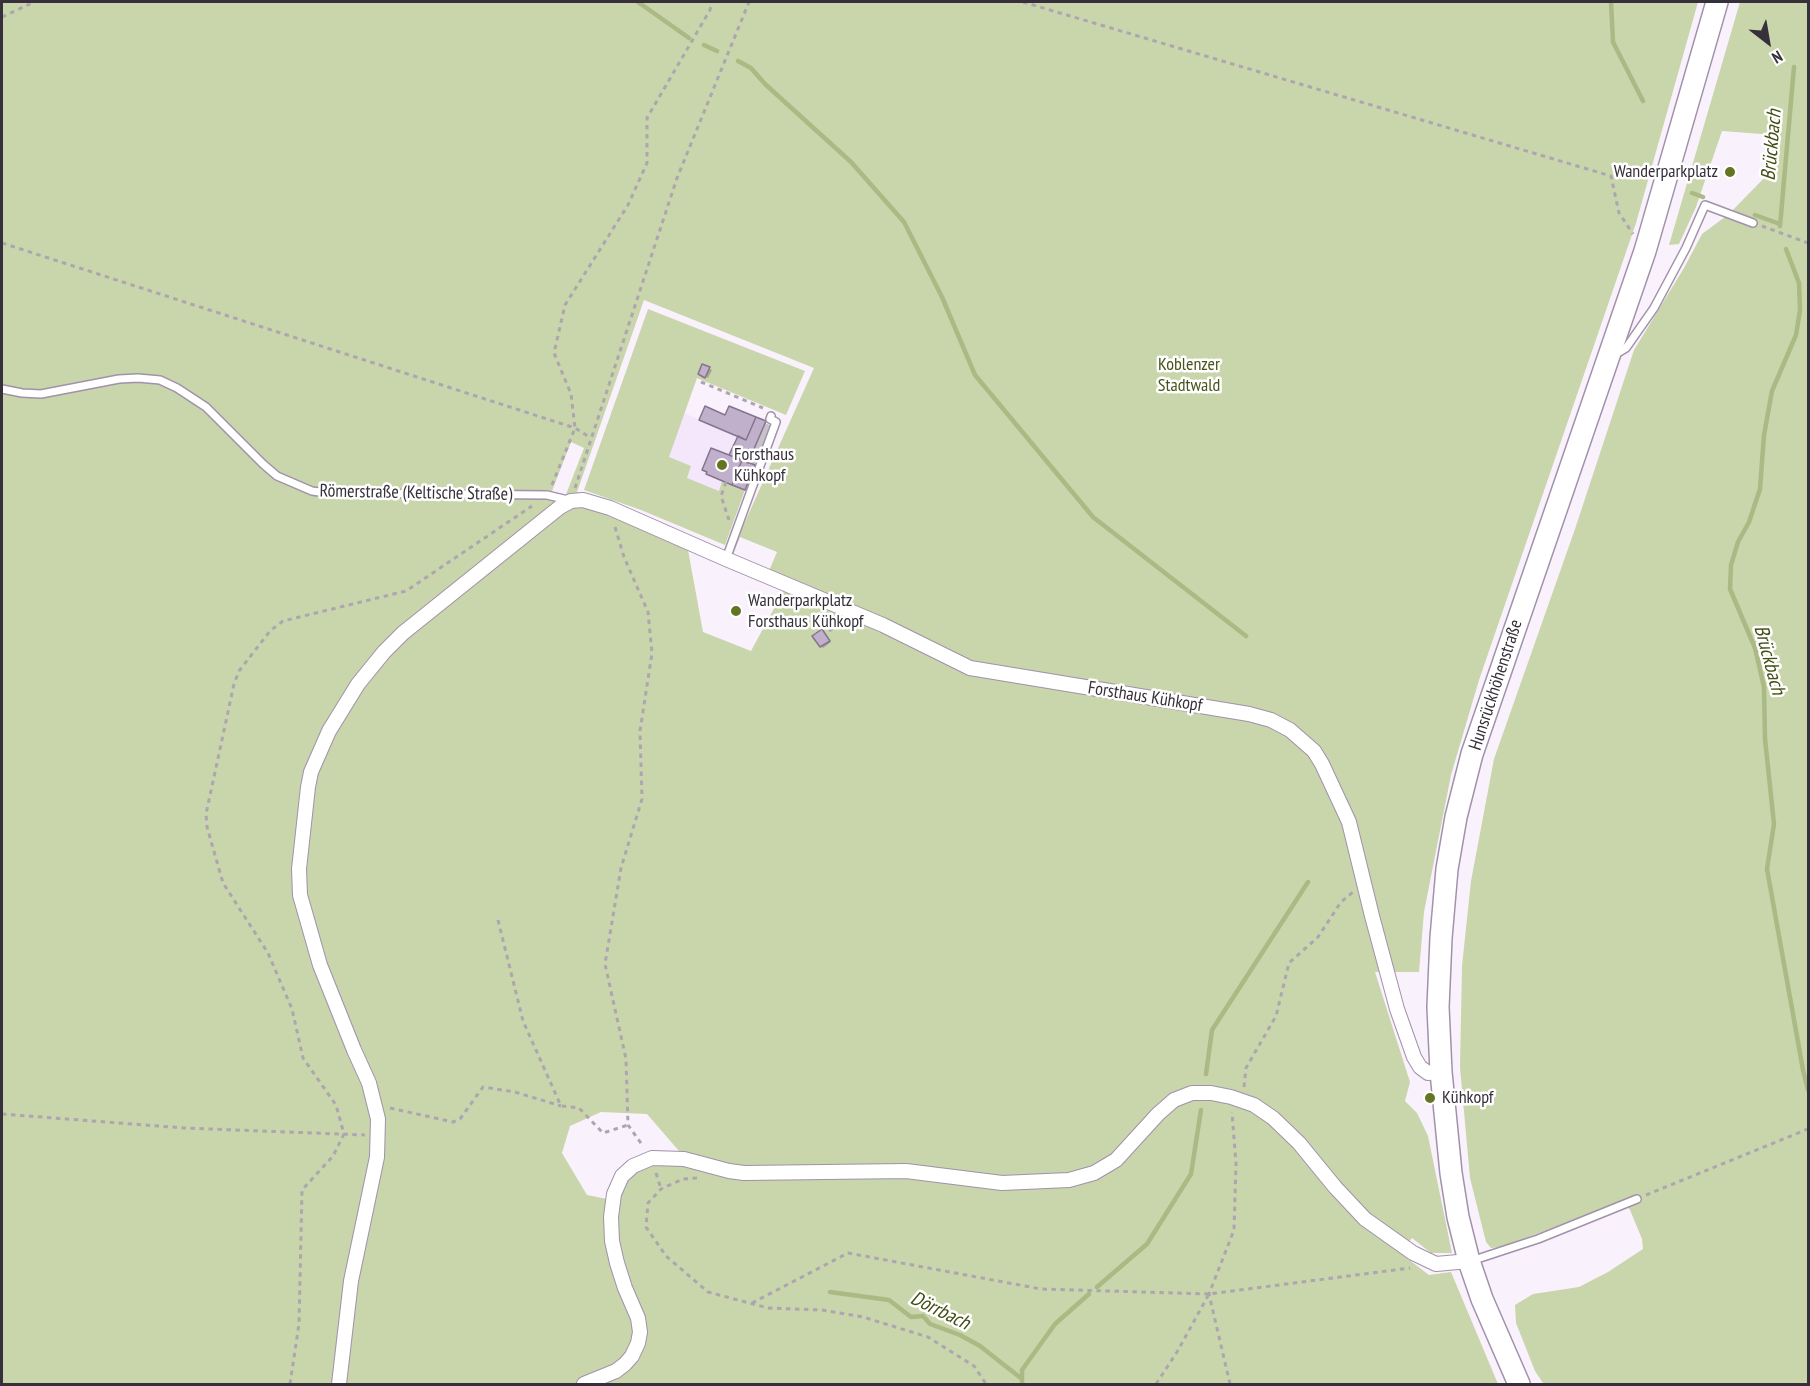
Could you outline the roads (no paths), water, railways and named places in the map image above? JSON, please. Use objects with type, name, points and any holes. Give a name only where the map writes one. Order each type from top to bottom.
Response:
[{"type":"main road","name":"Hunsrückhöhenstraße","points":[[1519,1384],[1482,1299],[1469,1261],[1458,1217],[1451,1173],[1438,1007],[1447,869],[1456,817],[1472,754],[1645,251],[1717,2]]},
{"type":"street","name":"Forsthaus Kühkopf","points":[[571,501],[583,500],[610,508],[884,625],[970,668],[1241,712],[1271,720],[1290,730],[1314,751],[1334,787],[1349,822],[1372,916],[1407,1038],[1420,1067],[1428,1073],[1442,1072]]},
{"type":"street","points":[[339,1384],[351,1281],[377,1157],[379,1136],[376,1109],[369,1083],[320,965],[300,895],[300,858],[311,772],[329,731],[358,684],[384,652],[404,633],[560,507],[571,501]]},
{"type":"street","points":[[584,1384],[616,1371],[632,1356],[638,1343],[640,1332],[638,1318],[617,1263],[612,1240],[611,1217],[614,1194],[622,1176],[632,1164],[652,1158],[684,1159],[744,1173],[906,1171],[1002,1183],[1069,1180],[1094,1173],[1116,1160],[1158,1114],[1182,1095],[1211,1093],[1254,1105],[1273,1118],[1299,1143],[1365,1219],[1413,1253],[1436,1264],[1469,1261]]},
{"type":"lane","points":[[1608,359],[1626,348],[1653,308],[1686,248],[1705,206],[1752,223]]},
{"type":"lane","name":"Römerstraße (Keltische Straße)","points":[[2,389],[41,394],[113,379],[160,380],[206,407],[262,464],[278,476],[312,491],[547,495],[571,501]]},
{"type":"lane","points":[[726,559],[776,422],[770,419],[771,416]]},
{"type":"lane","points":[[1469,1261],[1538,1239],[1637,1199]]},
{"type":"waterway","points":[[638,2],[689,38]]},
{"type":"waterway","points":[[1611,2],[1613,42],[1643,101]]},
{"type":"waterway","points":[[704,45],[717,51]]},
{"type":"waterway","points":[[738,61],[751,68],[765,84],[851,162],[904,222],[942,297],[975,375],[1093,517],[1246,636]]},
{"type":"waterway","name":"Brückbach","points":[[1780,226],[1794,67]]},
{"type":"waterway","points":[[1692,193],[1703,197]]},
{"type":"waterway","points":[[1755,215],[1780,224]]},
{"type":"waterway","name":"Brückbach","points":[[1786,249],[1799,283],[1800,310],[1796,335],[1772,391],[1764,435],[1760,489],[1731,565],[1730,589],[1755,648],[1764,687],[1765,739],[1774,824],[1767,869],[1808,1090]]},
{"type":"waterway","points":[[1206,1074],[1212,1030],[1308,882]]},
{"type":"waterway","points":[[1097,1287],[1147,1244],[1191,1174],[1201,1110]]},
{"type":"waterway","name":"Dörrbach","points":[[830,1292],[889,1300],[911,1317],[923,1316],[930,1324],[960,1335],[980,1346],[1022,1379],[1022,1384]]},
{"type":"waterway","points":[[1022,1379],[1022,1370],[1055,1324],[1089,1294]]},
{"type":"place","name":"Wanderparkplatz","points":[[1730,172]]},
{"type":"place","name":"Forsthaus Kühkopf","points":[[722,465]]},
{"type":"place","name":"Wanderparkplatz Forsthaus Kühkopf","points":[[736,611]]},
{"type":"place","name":"Kühkopf","points":[[1430,1098]]},
{"type":"park label","name":"Koblenzer Stadtwald","points":[[1189,376]]}]
